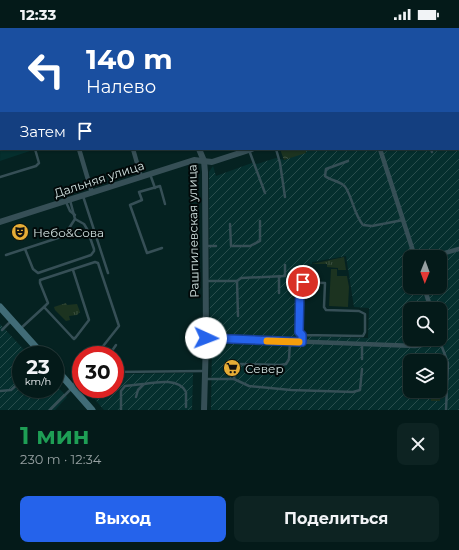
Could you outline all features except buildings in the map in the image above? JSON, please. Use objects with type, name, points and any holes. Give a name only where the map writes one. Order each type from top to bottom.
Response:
[{"type":"main road","points":[[0,307],[35,346]]},
{"type":"main road","points":[[64,378],[72,387]]},
{"type":"main road","points":[[83,398],[88,409]]},
{"type":"street","points":[[79,150],[92,193]]},
{"type":"street","points":[[132,150],[141,177]]},
{"type":"street","name":"Рашпилевская улица","points":[[199,150],[204,161],[206,246],[204,410]]},
{"type":"street","name":"Дальняя улица","points":[[0,222],[194,160],[212,162],[250,150]]},
{"type":"street","points":[[380,150],[413,250]]},
{"type":"street","points":[[447,252],[459,249]]},
{"type":"street","points":[[206,338],[403,346]]},
{"type":"lane","points":[[0,177],[36,166],[39,163],[35,150]]},
{"type":"lane","points":[[250,150],[265,193]]},
{"type":"lane","points":[[276,150],[280,163],[285,197]]},
{"type":"lane","points":[[348,161],[326,170],[325,176],[345,187],[357,218],[363,225],[372,226],[403,220]]},
{"type":"lane","points":[[150,174],[155,188]]},
{"type":"lane","points":[[162,248],[147,253],[130,205],[142,200],[139,192],[160,186],[165,204]]},
{"type":"lane","points":[[83,196],[108,273]]},
{"type":"lane","points":[[68,201],[70,213],[75,215]]},
{"type":"lane","points":[[6,254],[64,236],[75,219],[75,215],[68,201]]},
{"type":"lane","points":[[25,248],[33,269],[38,273],[91,255],[94,249],[87,229],[84,224],[75,219]]},
{"type":"lane","points":[[226,246],[250,246],[260,241],[260,221]]},
{"type":"lane","points":[[230,224],[231,246]]},
{"type":"lane","points":[[206,246],[216,246]]},
{"type":"lane","points":[[20,329],[48,303],[40,280],[95,262],[98,263],[118,323],[118,328],[103,346]]},
{"type":"lane","points":[[206,281],[237,281],[241,278],[285,276],[285,265]]},
{"type":"lane","points":[[44,308],[73,338],[75,338],[89,322],[73,270]]},
{"type":"lane","points":[[279,276],[280,293]]},
{"type":"lane","points":[[237,281],[238,316]]},
{"type":"lane","points":[[302,335],[361,337],[364,334],[365,314],[359,311],[326,310],[324,307],[325,283],[301,282],[299,332],[302,335],[302,342]]},
{"type":"lane","points":[[300,289],[308,290]]},
{"type":"lane","points":[[2,330],[12,320]]},
{"type":"lane","points":[[349,336],[349,344]]},
{"type":"lane","points":[[234,379],[237,365],[286,364],[289,359],[290,342]]},
{"type":"lane","points":[[362,344],[362,359]]},
{"type":"lane","points":[[442,346],[448,363],[446,410]]},
{"type":"lane","points":[[205,379],[234,379],[249,386],[284,390],[357,392],[360,390],[362,369]]},
{"type":"lane","points":[[124,372],[205,371]]},
{"type":"lane","points":[[121,410],[121,391],[125,386],[168,382],[180,384],[184,388],[186,392],[186,407]]},
{"type":"lane","points":[[136,397],[138,390],[144,384]]},
{"type":"lane","points":[[50,410],[72,387]]},
{"type":"lane","points":[[0,391],[12,389]]},
{"type":"shaded area","points":[[0,150],[33,150],[0,161]]},
{"type":"shaded area","points":[[306,150],[459,150],[459,410],[211,410],[212,346],[210,338],[209,172],[213,166],[216,176],[252,163],[257,164],[276,158],[284,160],[306,152]],"holes":[[[346,256],[354,307],[369,308],[368,338],[296,336],[297,287],[292,269],[312,264],[312,262]]]},
{"type":"shaded area","points":[[0,324],[21,346],[12,346],[12,398],[64,398],[64,394],[67,397],[55,410],[0,410]]},
{"type":"shaded area","points":[[193,373],[192,410],[104,410],[94,398],[124,398],[124,374]]},
{"type":"green space","points":[[280,150],[306,150],[306,153],[284,160]]},
{"type":"green space","points":[[344,257],[346,270],[338,270],[338,268],[327,267],[327,264],[312,264]]},
{"type":"green space","points":[[331,269],[337,269],[337,276],[347,276],[349,287],[348,307],[329,306]]},
{"type":"green space","points":[[66,303],[67,305],[77,304],[80,312],[77,315],[69,316],[70,320],[66,321],[54,307]]},
{"type":"green space","points":[[431,398],[440,398],[440,401],[431,401]]},
{"type":"slow traffic","points":[[267,341],[299,342]]},
{"type":"place","name":"Небо&Сова","points":[[20,232]]},
{"type":"place","name":"Север","points":[[232,368]]},
{"type":"route","points":[[206,338],[302,342],[302,335],[299,332],[300,284],[303,282]]}]
